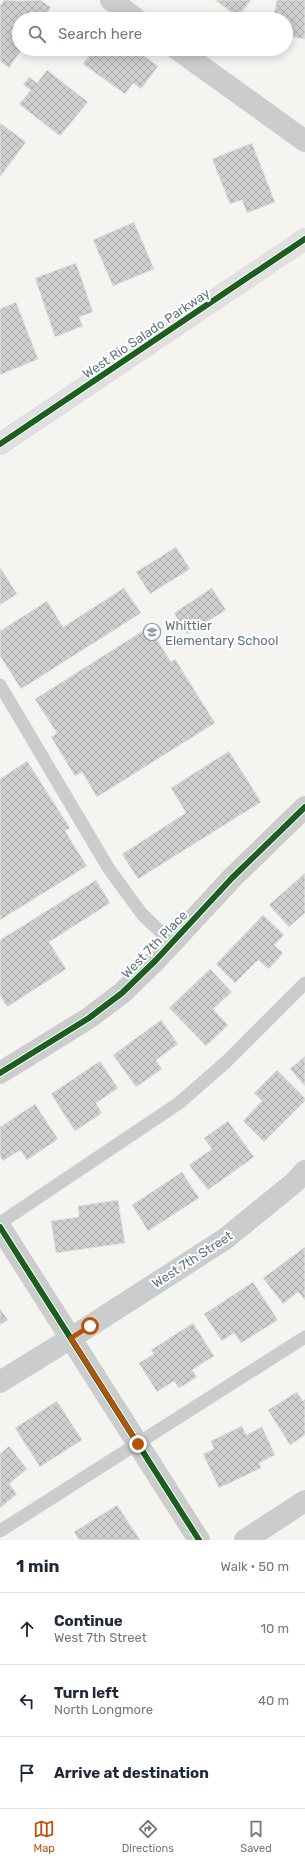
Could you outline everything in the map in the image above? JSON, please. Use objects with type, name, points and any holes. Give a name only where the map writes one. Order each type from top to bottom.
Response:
[{"type":"main road","name":"West Rio Salado Parkway","points":[[0,444],[305,239]]},
{"type":"street","points":[[111,0],[127,12]]},
{"type":"street","points":[[187,56],[305,141]]},
{"type":"street","name":"West 7th Place","points":[[0,1073],[89,1018],[122,993],[172,943],[232,878],[305,807]]},
{"type":"street","name":"West 7th Street","points":[[0,1382],[225,1239],[283,1192],[305,1171]]},
{"type":"street","points":[[0,1227],[199,1540]]},
{"type":"street","points":[[245,1540],[305,1501]]},
{"type":"lane","points":[[0,685],[109,869],[142,914],[172,943]]},
{"type":"lane","points":[[0,1223],[179,1103],[226,1062],[305,983]]},
{"type":"lane","points":[[0,1531],[305,1337]]},
{"type":"building","points":[[4,0],[40,0],[51,7],[48,12],[12,12],[12,56],[17,56],[9,68],[0,61],[0,6]]},
{"type":"building","points":[[215,0],[251,0],[242,12],[231,12]]},
{"type":"building","points":[[277,0],[305,0],[305,39],[293,37],[293,12],[274,12]]},
{"type":"building","points":[[89,56],[144,56],[158,66],[141,89],[133,83],[125,94],[83,64]]},
{"type":"building","points":[[47,70],[88,102],[60,136],[19,104],[31,90],[23,85],[29,77],[37,83]]},
{"type":"building","points":[[0,123],[26,142],[0,177]]},
{"type":"building","points":[[252,143],[275,202],[247,213],[242,200],[230,204],[212,159]]},
{"type":"building","points":[[134,222],[154,269],[113,286],[93,240]]},
{"type":"building","points":[[76,263],[93,312],[79,317],[83,326],[55,337],[35,278]]},
{"type":"building","points":[[16,302],[38,359],[0,375],[0,309]]},
{"type":"building","points":[[176,547],[190,569],[150,594],[136,572]]},
{"type":"building","points":[[0,567],[17,594],[0,605]]},
{"type":"building","points":[[124,588],[141,613],[21,689],[0,656],[0,631],[47,601],[63,627]]},
{"type":"building","points":[[212,588],[226,610],[187,634],[174,613]]},
{"type":"building","points":[[149,627],[171,662],[175,659],[215,723],[97,797],[82,772],[75,776],[51,737],[57,733],[35,699]]},
{"type":"building","points":[[229,751],[261,802],[138,879],[122,854],[186,813],[171,788]]},
{"type":"building","points":[[27,761],[70,828],[65,831],[87,866],[0,920],[0,779]]},
{"type":"building","points":[[305,873],[305,913],[289,927],[269,905]]},
{"type":"building","points":[[96,880],[110,903],[49,942],[66,969],[7,1007],[0,995],[0,940]]},
{"type":"building","points":[[263,915],[284,935],[274,945],[283,953],[269,969],[258,960],[235,983],[216,964]]},
{"type":"building","points":[[210,969],[232,992],[213,1009],[228,1025],[206,1046],[169,1008]]},
{"type":"building","points":[[161,1020],[178,1044],[156,1060],[162,1069],[136,1087],[113,1055]]},
{"type":"building","points":[[305,1056],[305,1086],[290,1069]]},
{"type":"building","points":[[100,1061],[118,1088],[96,1103],[102,1113],[75,1131],[51,1094]]},
{"type":"building","points":[[277,1070],[305,1098],[305,1101],[264,1142],[243,1121],[262,1101],[254,1093]]},
{"type":"building","points":[[35,1104],[58,1139],[27,1160],[20,1150],[3,1161],[0,1157],[0,1127]]},
{"type":"building","points":[[228,1121],[254,1157],[208,1190],[189,1165],[212,1149],[204,1138]]},
{"type":"building","points":[[182,1172],[199,1198],[148,1231],[132,1205]]},
{"type":"building","points":[[118,1200],[125,1243],[56,1253],[51,1221],[79,1217],[78,1206]]},
{"type":"building","points":[[305,1247],[305,1300],[298,1292],[283,1304],[263,1278]]},
{"type":"building","points":[[253,1282],[278,1320],[241,1343],[234,1333],[222,1341],[204,1314]]},
{"type":"building","points":[[0,1309],[8,1320],[0,1325]]},
{"type":"building","points":[[193,1323],[214,1356],[192,1370],[197,1377],[179,1388],[174,1381],[157,1392],[139,1363],[154,1354],[151,1350]]},
{"type":"building","points":[[297,1392],[303,1401],[305,1399],[305,1435],[290,1445],[268,1410]]},
{"type":"building","points":[[57,1401],[82,1440],[40,1467],[15,1428]]},
{"type":"building","points":[[242,1426],[246,1435],[262,1427],[275,1455],[259,1463],[261,1468],[219,1488],[203,1454],[214,1449],[211,1441]]},
{"type":"building","points":[[9,1446],[27,1469],[9,1484],[17,1494],[0,1508],[0,1454]]},
{"type":"building","points":[[117,1505],[140,1540],[79,1540],[74,1532]]},
{"type":"cycle path","points":[[0,444],[305,239]]},
{"type":"cycle path","points":[[0,1073],[89,1018],[122,993],[156,960],[232,878],[305,807]]},
{"type":"cycle path","points":[[0,1227],[199,1540]]},
{"type":"place","name":"Whittier Elementary School","points":[[152,632]]},
{"type":"route","points":[[90,1326],[71,1338],[138,1444]]}]
